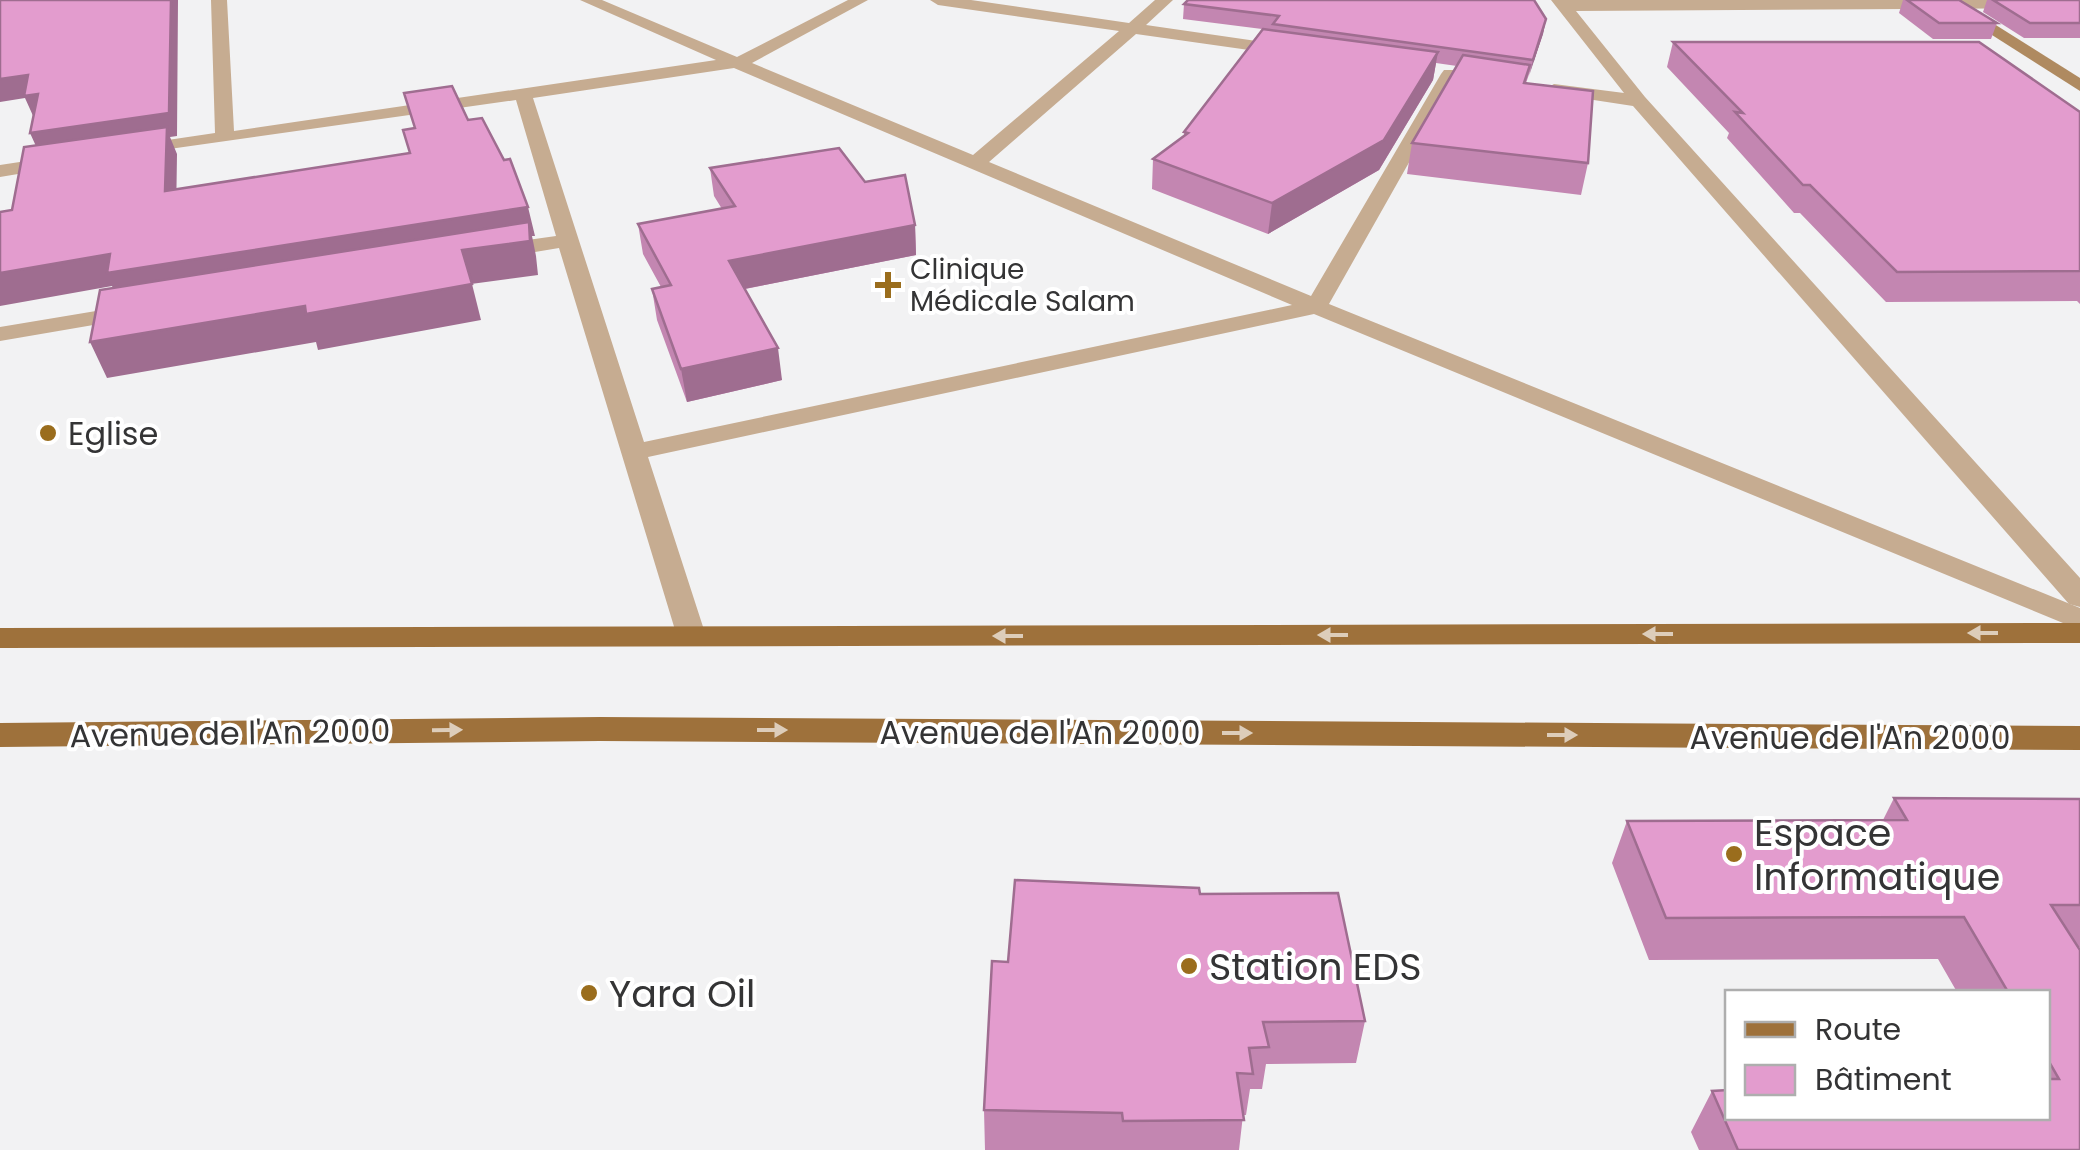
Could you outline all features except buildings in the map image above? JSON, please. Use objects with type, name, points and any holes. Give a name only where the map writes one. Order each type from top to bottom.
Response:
[{"type":"main road","points":[[0,638],[2080,633]]},
{"type":"main road","name":"Avenue de l'An 2000","points":[[0,735],[600,729],[2080,738]]},
{"type":"street","points":[[218,0],[224,138]]},
{"type":"street","points":[[588,0],[1316,307],[2080,620]]},
{"type":"street","points":[[112,154],[740,62],[860,0]]},
{"type":"street","points":[[938,0],[1319,55]]},
{"type":"street","points":[[976,162],[1164,0]]},
{"type":"street","points":[[1947,2],[2080,86]]},
{"type":"street","points":[[1561,3],[2080,3]]},
{"type":"street","points":[[1561,3],[1638,101],[2080,597]]},
{"type":"street","points":[[635,452],[1316,307],[1450,74]]},
{"type":"street","points":[[1544,88],[1638,101]]},
{"type":"street","points":[[523,94],[690,636]]},
{"type":"street","points":[[0,171],[75,160]]},
{"type":"street","points":[[471,256],[569,240]]},
{"type":"street","points":[[0,334],[157,308]]},
{"type":"place","name":"Clinique Médicale Salam","points":[[888,285]]},
{"type":"place","name":"Eglise","points":[[48,433]]},
{"type":"place","name":"Espace Informatique","points":[[1734,854]]},
{"type":"place","name":"Station EDS","points":[[1189,966]]},
{"type":"place","name":"Yara Oil","points":[[589,993]]}]
